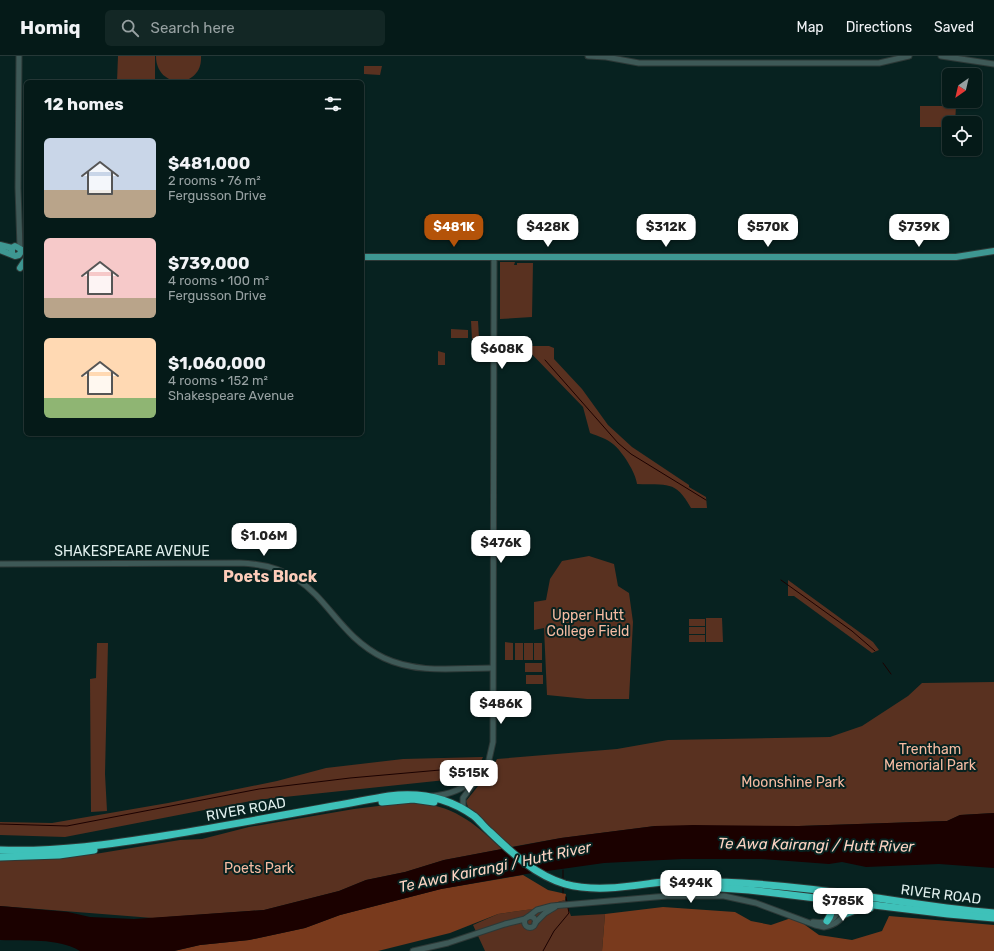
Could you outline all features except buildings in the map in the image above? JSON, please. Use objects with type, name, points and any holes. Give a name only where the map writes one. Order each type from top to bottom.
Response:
[{"type":"highway","name":"RIVER ROAD","points":[[0,850],[72,850],[399,795],[427,796],[463,809],[476,818],[488,831]]},
{"type":"highway","name":"RIVER ROAD","points":[[0,857],[183,837],[322,812],[402,800],[427,800],[447,806],[459,812],[488,831],[530,866],[553,879],[574,886],[599,888],[678,881],[708,881],[815,890],[930,907],[994,913]]},
{"type":"highway","points":[[0,846],[72,850]]},
{"type":"highway","points":[[0,854],[72,850]]},
{"type":"highway","name":"RIVER ROAD","points":[[646,885],[721,887],[948,914],[994,918]]},
{"type":"highway","points":[[759,885],[840,897],[847,902],[855,899],[930,907]]},
{"type":"highway","points":[[817,898],[831,907],[832,914],[827,921]]},
{"type":"highway","points":[[845,914],[863,908],[948,914]]},
{"type":"main road","points":[[0,245],[22,252]]},
{"type":"main road","points":[[0,250],[13,250]]},
{"type":"main road","points":[[13,250],[16,256],[22,252]]},
{"type":"main road","points":[[364,257],[956,257],[994,250]]},
{"type":"main road","points":[[20,268],[24,262]]},
{"type":"street","points":[[19,56],[19,236],[22,252]]},
{"type":"street","points":[[588,56],[606,57],[639,63],[879,63],[909,56]]},
{"type":"street","points":[[940,56],[994,64]]},
{"type":"street","points":[[13,250],[19,236]]},
{"type":"street","points":[[463,809],[463,798],[482,774],[490,760],[492,748],[494,257]]},
{"type":"street","name":"SHAKESPEARE AVENUE","points":[[0,564],[232,563],[270,566],[305,584],[360,642],[384,658],[401,665],[424,669],[492,668]]},
{"type":"street","points":[[427,796],[454,792],[466,786],[482,774]]},
{"type":"street","points":[[525,926],[526,918],[540,908],[667,896],[724,896],[756,903],[820,926],[828,926],[838,921],[845,914],[848,907],[847,902]]},
{"type":"street","points":[[808,922],[818,923],[836,917],[847,902]]},
{"type":"street","points":[[511,922],[530,928],[545,913],[560,906]]},
{"type":"street","points":[[413,951],[470,937],[526,918],[533,918],[535,923]]},
{"type":"green space","points":[[118,56],[155,56],[155,80],[117,80]]},
{"type":"green space","points":[[156,56],[201,56],[200,67],[195,75],[188,79],[171,80],[163,75],[158,67]]},
{"type":"green space","points":[[364,66],[382,66],[380,75],[364,74]]},
{"type":"green space","points":[[920,106],[942,106],[942,108],[956,108],[955,116],[942,116],[942,127],[920,127]]},
{"type":"green space","points":[[500,262],[515,262],[514,265],[517,265],[517,263],[533,263],[532,317],[500,319]]},
{"type":"green space","points":[[471,321],[478,321],[479,338],[472,339]]},
{"type":"green space","points":[[451,329],[468,330],[468,338],[451,338]]},
{"type":"green space","points":[[524,346],[549,346],[554,348],[554,359],[582,389],[608,425],[632,447],[689,485],[689,487],[706,497],[707,508],[691,508],[680,492],[675,488],[663,485],[637,484],[628,462],[620,452],[613,444],[590,433],[583,407]]},
{"type":"green space","points":[[438,351],[445,353],[445,365],[438,365]]},
{"type":"green space","name":"Upper Hutt College Field","points":[[589,556],[614,564],[618,586],[629,593],[633,622],[629,699],[587,699],[547,695],[544,628],[534,630],[534,602],[546,600],[550,579],[562,561]]},
{"type":"green space","points":[[788,580],[873,642],[879,650],[872,653],[794,596],[788,596]]},
{"type":"green space","points":[[706,618],[722,618],[723,642],[706,642]]},
{"type":"green space","points":[[689,619],[705,619],[705,626],[689,626]]},
{"type":"green space","points":[[689,627],[705,627],[705,634],[689,634]]},
{"type":"green space","points":[[689,635],[705,635],[705,642],[689,642]]},
{"type":"green space","points":[[505,642],[513,643],[513,660],[505,660]]},
{"type":"green space","points":[[97,643],[108,643],[105,774],[107,811],[91,812],[90,679],[96,678]]},
{"type":"green space","points":[[515,643],[523,643],[523,660],[515,660]]},
{"type":"green space","points":[[524,643],[533,643],[533,660],[524,660]]},
{"type":"green space","points":[[534,643],[542,643],[542,660],[534,660]]},
{"type":"green space","points":[[525,663],[542,663],[542,672],[525,672]]},
{"type":"green space","points":[[526,675],[543,675],[543,684],[526,684]]},
{"type":"green space","name":"Moonshine Park","points":[[994,682],[994,813],[960,815],[947,821],[799,826],[655,826],[561,838],[511,847],[469,810],[466,801],[491,770],[497,759],[617,749],[668,740],[830,737],[862,726],[908,696],[922,683]]},
{"type":"green space","points":[[483,757],[474,777],[256,800],[65,837],[0,835],[0,822],[52,823],[168,803],[277,781],[326,768],[403,759]]},
{"type":"green space","name":"Poets Park","points":[[411,802],[439,807],[461,816],[481,830],[502,849],[444,860],[405,872],[366,880],[339,891],[264,910],[153,918],[0,906],[0,861],[95,854],[180,840],[202,839],[249,827],[354,809]]},
{"type":"green space","points":[[565,900],[571,916],[605,914],[602,951],[485,951],[473,925],[498,914],[539,908]]},
{"type":"shaded area","points":[[523,875],[548,890],[566,894],[565,900],[533,909],[498,914],[450,933],[378,951],[174,951],[200,945],[249,940],[305,928],[340,915],[441,889]]},
{"type":"shaded area","points":[[663,907],[735,912],[751,921],[771,925],[794,917],[819,935],[852,940],[882,931],[889,916],[994,925],[994,951],[602,951],[605,914]]},
{"type":"water","name":"Te Awa Kairangi / Hutt River","points":[[994,813],[994,868],[939,864],[866,867],[842,862],[829,864],[762,859],[682,859],[604,863],[526,874],[441,889],[340,915],[305,928],[249,940],[200,945],[174,951],[80,951],[51,942],[0,940],[0,906],[68,912],[90,917],[134,919],[264,910],[339,891],[366,880],[405,872],[444,860],[561,838],[655,826],[799,826],[947,821],[960,815]]},
{"type":"waterway","points":[[545,360],[618,443],[631,454],[706,500]]},
{"type":"waterway","points":[[781,580],[852,631],[875,651]]},
{"type":"waterway","points":[[883,663],[891,674]]},
{"type":"waterway","points":[[0,824],[67,826],[259,789],[350,778],[474,767]]},
{"type":"waterway","points":[[563,870],[563,881]]},
{"type":"waterway","points":[[563,886],[563,893]]},
{"type":"waterway","points":[[566,897],[567,902]]},
{"type":"waterway","points":[[543,951],[554,931],[569,913],[568,908]]},
{"type":"district","name":"Poets Block","points":[[270,576]]},
{"type":"park label","name":"Trentham Memorial Park","points":[[930,758]]}]
